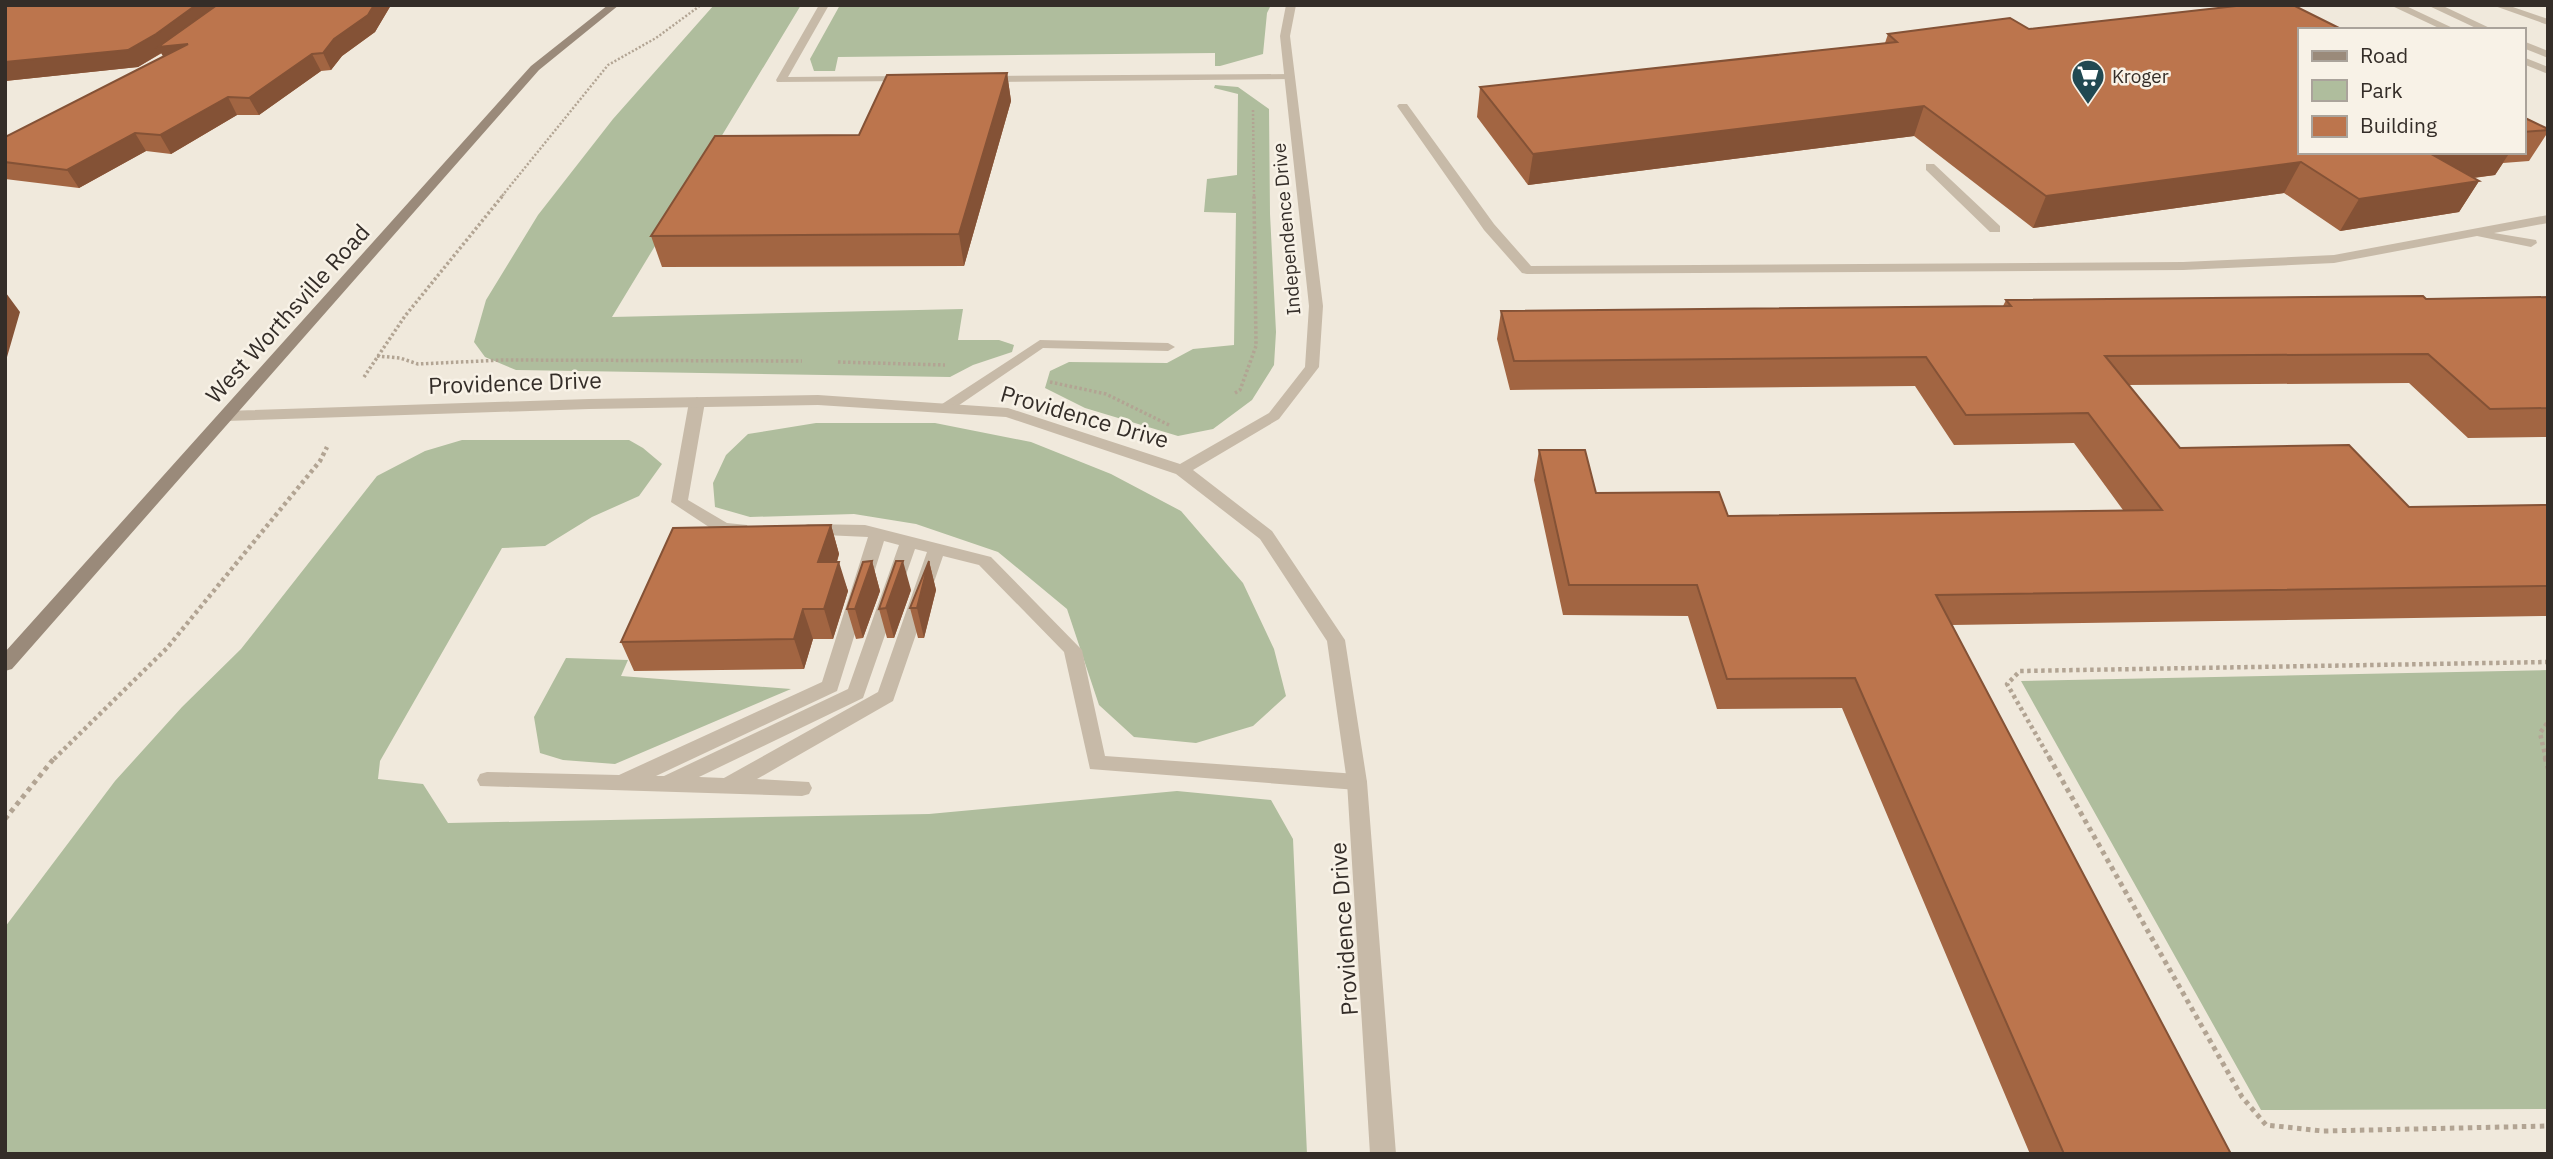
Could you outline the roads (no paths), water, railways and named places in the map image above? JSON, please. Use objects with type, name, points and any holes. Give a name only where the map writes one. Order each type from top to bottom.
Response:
[{"type":"main road","name":"West Worthsville Road","points":[[5,664],[535,68],[614,5]]},
{"type":"street","points":[[824,5],[781,80],[922,79]]},
{"type":"street","name":"Independence Drive","points":[[1182,470],[1274,416],[1312,367],[1315,306],[1285,36],[1291,5]]},
{"type":"street","points":[[2395,5],[2447,28]]},
{"type":"street","points":[[2432,5],[2484,28]]},
{"type":"street","points":[[2497,5],[2548,22]]},
{"type":"street","points":[[2525,45],[2548,55]]},
{"type":"street","points":[[2525,61],[2548,71]]},
{"type":"street","points":[[975,79],[1290,76]]},
{"type":"street","points":[[1403,106],[1489,227],[1527,270],[2183,266],[2334,259],[2548,219]]},
{"type":"street","points":[[1930,167],[1995,229]]},
{"type":"street","points":[[2471,233],[2532,243]]},
{"type":"street","points":[[944,409],[1040,344],[1168,346]]},
{"type":"street","name":"Providence Drive","points":[[226,416],[818,400],[1008,413],[1182,470],[1266,535],[1336,639],[1357,782],[1383,1154]]},
{"type":"street","points":[[697,402],[679,502],[724,529],[762,530]]},
{"type":"street","points":[[788,530],[865,531],[985,561],[1073,650],[1097,763],[1357,782]]},
{"type":"street","points":[[620,783],[830,686],[878,534]]},
{"type":"street","points":[[665,785],[856,693],[909,542]]},
{"type":"street","points":[[727,786],[887,696],[937,549]]},
{"type":"street","points":[[487,780],[802,788]]},
{"type":"place","name":"Kroger","points":[[2088,106]]}]
